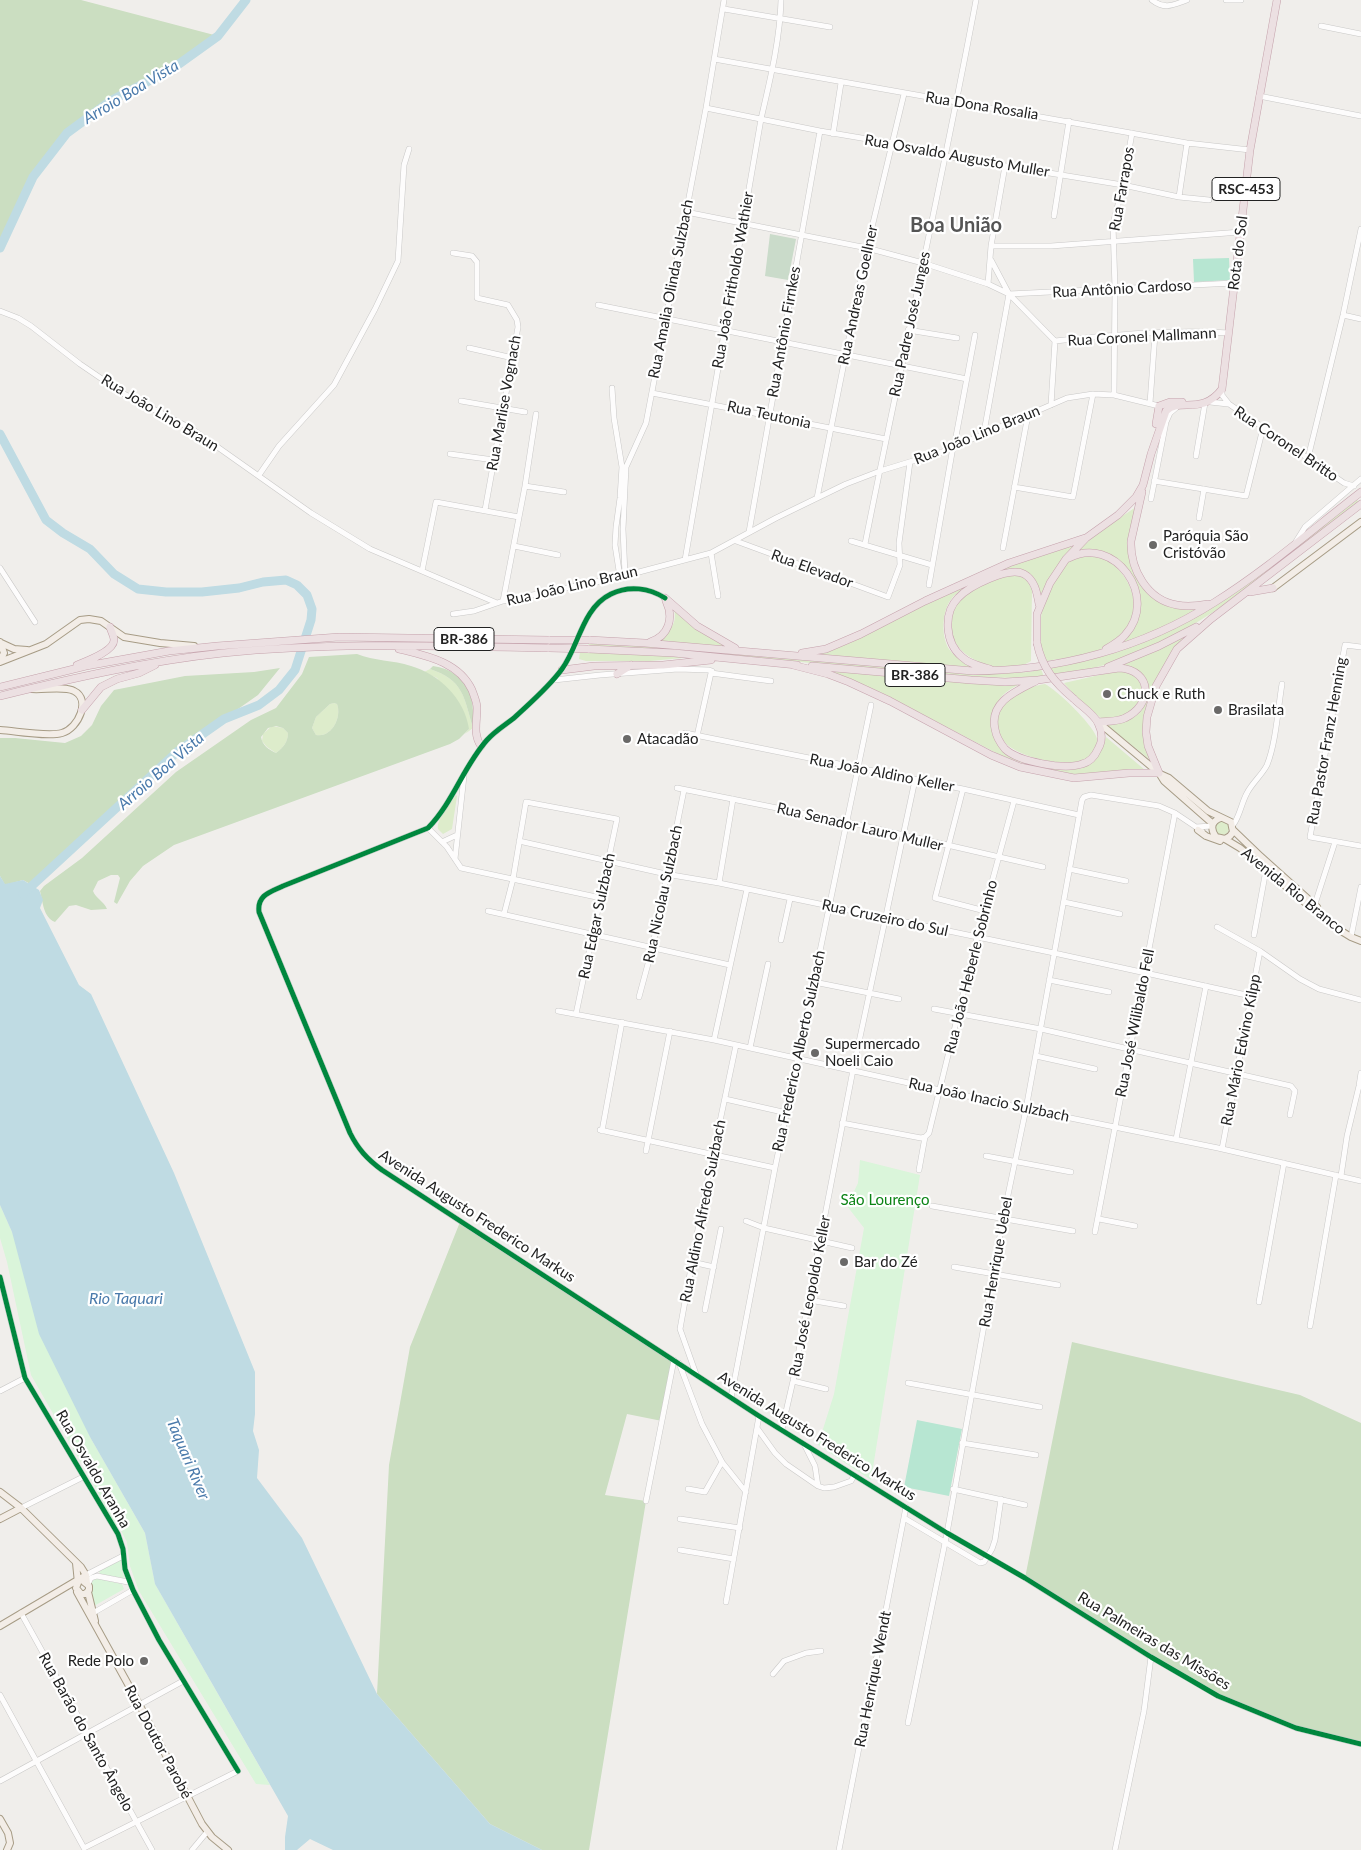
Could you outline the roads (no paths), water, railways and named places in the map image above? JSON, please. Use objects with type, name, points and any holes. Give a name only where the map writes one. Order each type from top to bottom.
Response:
[{"type":"highway","name":"Rota do Sol","points":[[1222,389],[1250,150],[1277,0]]},
{"type":"highway","points":[[1159,406],[1168,408],[1205,403],[1222,389]]},
{"type":"highway","points":[[1159,406],[1170,402],[1205,403]]},
{"type":"highway","points":[[1158,434],[1161,413],[1159,406]]},
{"type":"highway","points":[[1151,454],[1159,406]]},
{"type":"highway","points":[[1168,408],[1163,415],[1143,485],[1131,541],[1134,565],[1143,583],[1157,596],[1175,605],[1196,606],[1213,604]]},
{"type":"highway","points":[[1038,680],[1003,700],[996,713],[995,731],[1000,743],[1015,755],[1052,765],[1084,764],[1092,759],[1100,746],[1101,733],[1098,722],[1050,675],[1041,660],[1037,643],[1036,625],[1040,605],[1050,583],[1066,559],[1086,538],[1128,506],[1143,485]]},
{"type":"highway","name":"BR-386","points":[[0,687],[68,670],[169,651],[204,647],[550,644],[588,640],[740,650],[939,669],[997,671],[1072,661],[1133,644],[1157,634],[1213,604],[1239,587],[1361,492]]},
{"type":"highway","name":"BR-386","points":[[0,696],[87,675],[162,661],[254,647],[339,637],[550,644],[588,649],[674,653],[971,680],[1004,682],[1038,680],[1101,670],[1159,646],[1211,618],[1361,504]]},
{"type":"highway","points":[[792,655],[826,649],[1001,566],[1086,538]]},
{"type":"highway","points":[[1066,559],[1087,553],[1110,558],[1126,571],[1138,595],[1138,608],[1131,626],[1121,639],[1096,654]]},
{"type":"highway","points":[[997,671],[969,662],[954,648],[948,629],[953,604],[958,597],[972,588],[1010,571],[1018,572],[1029,578],[1037,592],[1040,605]]},
{"type":"highway","points":[[1245,594],[1274,588]]},
{"type":"highway","points":[[646,643],[662,636],[668,627],[671,614],[665,598]]},
{"type":"highway","points":[[665,598],[696,626],[740,650]]},
{"type":"highway","points":[[793,665],[828,674],[863,688],[983,751],[1020,767],[1074,778],[1129,773],[1159,773],[1148,746],[1146,732],[1147,717],[1156,686],[1178,649],[1211,618]]},
{"type":"highway","points":[[68,670],[108,650],[114,639],[110,627]]},
{"type":"highway","points":[[386,646],[432,658],[455,668],[463,676],[477,704],[476,732],[479,749]]},
{"type":"highway","points":[[562,670],[594,666],[662,665],[729,659]]},
{"type":"highway","points":[[82,710],[101,687],[118,679],[139,673],[162,661]]},
{"type":"highway","points":[[617,674],[631,665]]},
{"type":"highway","points":[[1098,722],[1112,722],[1126,718],[1142,705],[1146,692],[1143,682],[1136,672],[1119,668],[1101,670]]},
{"type":"main road","points":[[1274,588],[1361,522]]},
{"type":"main road","points":[[0,662],[46,644],[80,620],[89,619],[101,622],[124,637],[204,647]]},
{"type":"main road","points":[[1,642],[14,649],[23,651],[34,649]]},
{"type":"main road","points":[[0,662],[4,653],[1,642]]},
{"type":"main road","points":[[0,730],[60,734],[72,728],[79,720],[82,710],[77,692],[68,689],[29,689]]},
{"type":"main road","points":[[1098,722],[1159,773],[1164,781],[1213,825],[1213,832],[1216,837]]},
{"type":"main road","name":"Avenida Rio Branco","points":[[1159,773],[1169,778],[1208,811],[1221,818],[1229,819],[1233,828],[1314,908]]},
{"type":"main road","points":[[1213,825],[1221,818]]},
{"type":"main road","points":[[1197,828],[1210,838],[1233,844]]},
{"type":"main road","name":"Avenida Rio Branco","points":[[1225,839],[1230,836],[1233,828]]},
{"type":"main road","name":"Avenida Rio Branco","points":[[1216,837],[1225,839],[1233,844],[1314,908],[1361,941]]},
{"type":"main road","name":"Avenida Rio Branco","points":[[1352,935],[1361,936]]},
{"type":"main road","points":[[0,1492],[21,1508],[81,1567],[86,1575],[0,1626]]},
{"type":"main road","points":[[0,1519],[21,1508]]},
{"type":"main road","points":[[76,1563],[77,1591]]},
{"type":"main road","name":"Rua Doutor Parobé","points":[[86,1575],[96,1628]]},
{"type":"main road","points":[[78,1581],[87,1583]]},
{"type":"main road","points":[[62,1589],[77,1591],[83,1595],[88,1592]]},
{"type":"main road","name":"Rua Doutor Parobé","points":[[77,1591],[139,1704],[186,1796],[207,1832],[228,1850]]},
{"type":"main road","points":[[0,1819],[8,1833],[10,1843],[7,1850]]},
{"type":"street","name":"Rua Amalia Olinda Sulzbach","points":[[622,576],[624,467],[646,423],[706,108],[724,0]]},
{"type":"street","name":"Rua João Fritholdo Wathier","points":[[685,560],[742,224],[772,70],[781,0]]},
{"type":"street","name":"Rua Padre José Junges","points":[[865,544],[908,330],[957,102],[976,0]]},
{"type":"street","points":[[1152,0],[1163,6],[1187,0]]},
{"type":"street","points":[[1226,0],[1241,0]]},
{"type":"street","points":[[724,9],[830,27]]},
{"type":"street","points":[[1321,26],[1361,34]]},
{"type":"street","name":"Rua Dona Rosalia","points":[[714,59],[1187,143],[1250,150]]},
{"type":"street","points":[[833,134],[841,83]]},
{"type":"street","name":"Rua Andreas Goellner","points":[[817,498],[867,248],[904,94]]},
{"type":"street","points":[[1259,96],[1361,116]]},
{"type":"street","name":"Rua Osvaldo Augusto Muller","points":[[706,108],[833,134],[891,143],[945,156],[1122,185],[1179,197],[1208,200]]},
{"type":"street","points":[[1054,216],[1069,121]]},
{"type":"street","name":"Rua Antônio Firnkes","points":[[749,532],[820,131]]},
{"type":"street","name":"Rua Farrapos","points":[[1114,395],[1115,289],[1113,224],[1132,133]]},
{"type":"street","points":[[1179,197],[1187,143]]},
{"type":"street","points":[[259,475],[279,446],[334,385],[398,261],[404,165],[409,149]]},
{"type":"street","points":[[988,284],[992,246],[1006,166]]},
{"type":"street","points":[[686,212],[867,248],[923,263],[988,284],[1009,294]]},
{"type":"street","points":[[1308,458],[1343,315],[1360,231]]},
{"type":"street","points":[[992,246],[1051,246],[1241,232]]},
{"type":"street","points":[[453,253],[472,256],[477,262],[477,298],[470,299]]},
{"type":"street","points":[[991,260],[1009,294],[1056,341],[1051,405]]},
{"type":"street","name":"Rua Antônio Cardoso","points":[[1009,294],[1234,283]]},
{"type":"street","points":[[984,432],[1009,294]]},
{"type":"street","name":"Rua Marlise Vognach","points":[[477,298],[508,304],[517,320],[518,327],[485,510]]},
{"type":"street","points":[[598,305],[967,379]]},
{"type":"street","name":"Rua João Lino Braun","points":[[0,311],[18,318],[124,394],[192,429],[311,513],[370,549],[500,602],[622,576],[711,553],[846,484],[953,447],[984,432],[1067,398],[1092,394],[1114,395],[1159,406]]},
{"type":"street","points":[[1343,315],[1361,319]]},
{"type":"street","points":[[908,330],[957,338]]},
{"type":"street","name":"Rua Coronel Mallmann","points":[[1056,341],[1115,335],[1229,333]]},
{"type":"street","points":[[1150,403],[1155,334]]},
{"type":"street","points":[[929,585],[975,335]]},
{"type":"street","points":[[470,348],[513,358]]},
{"type":"street","points":[[612,388],[614,418],[624,467],[615,545],[622,576]]},
{"type":"street","points":[[1222,389],[1222,395],[1229,404]]},
{"type":"street","name":"Rua Teutonia","points":[[652,393],[886,439]]},
{"type":"street","points":[[1014,487],[1073,497],[1092,394]]},
{"type":"street","points":[[461,401],[524,412]]},
{"type":"street","points":[[1196,456],[1205,403],[1229,404]]},
{"type":"street","name":"Rua Coronel Britto","points":[[1229,404],[1344,483],[1354,486]]},
{"type":"street","points":[[1151,499],[1166,422],[1170,413],[1179,406]]},
{"type":"street","points":[[453,614],[474,611],[500,602],[514,546],[536,414]]},
{"type":"street","points":[[1003,548],[1028,414]]},
{"type":"street","points":[[1154,481],[1246,496],[1263,428]]},
{"type":"street","points":[[450,454],[494,460]]},
{"type":"street","points":[[899,556],[899,543],[910,462]]},
{"type":"street","points":[[1295,543],[1305,527],[1361,480]]},
{"type":"street","name":"Rua Coronel Britto","points":[[1344,483],[1348,491]]},
{"type":"street","points":[[525,486],[564,492]]},
{"type":"street","points":[[1199,518],[1204,489]]},
{"type":"street","points":[[422,571],[436,502],[519,516]]},
{"type":"street","name":"Rua Elevador","points":[[736,540],[888,597],[900,564],[899,556]]},
{"type":"street","points":[[851,541],[932,565]]},
{"type":"street","points":[[514,546],[558,555]]},
{"type":"street","points":[[711,553],[718,596]]},
{"type":"street","points":[[0,568],[35,622]]},
{"type":"street","name":"Avenida Augusto Frederico Markus","points":[[665,598],[645,589],[621,590],[603,599],[597,604],[590,615],[573,652],[562,670],[554,680],[513,718],[489,737],[479,749],[442,814],[428,828],[265,894],[260,900],[259,912],[350,1133],[363,1154],[382,1170],[759,1416],[854,1476],[1025,1578]]},
{"type":"street","name":"Rua Pastor Franz Henning","points":[[1335,842],[1310,837],[1345,645],[1361,647]]},
{"type":"street","points":[[554,680],[600,674],[678,669],[712,671],[697,736]]},
{"type":"street","points":[[711,674],[771,681]]},
{"type":"street","points":[[1233,828],[1246,794],[1267,766],[1282,684]]},
{"type":"street","name":"Rua Frederico Alberto Sulzbach","points":[[731,1398],[775,1168],[871,705]]},
{"type":"street","name":"Rua João Aldino Keller","points":[[685,734],[963,789],[1079,815]]},
{"type":"street","points":[[455,860],[465,773]]},
{"type":"street","name":"Rua José Leopoldo Keller","points":[[782,1430],[868,993],[915,780]]},
{"type":"street","name":"Rua Senador Lauro Muller","points":[[677,788],[904,834],[948,846],[1043,866]]},
{"type":"street","points":[[963,789],[935,898],[985,911]]},
{"type":"street","name":"Rua Nicolau Sulzbach","points":[[639,998],[652,949],[684,790]]},
{"type":"street","name":"Rua Henrique Uebel","points":[[908,1723],[947,1532],[953,1489],[1003,1219],[1036,1056],[1048,980],[1082,800],[1090,795],[1158,806],[1175,813]]},
{"type":"street","points":[[719,883],[733,798]]},
{"type":"street","name":"Rua João Heberle Sobrinho","points":[[919,1170],[977,937],[1014,801]]},
{"type":"street","name":"Rua Edgar Sulzbach","points":[[519,841],[526,802],[617,819],[576,1014]]},
{"type":"street","points":[[1175,813],[1197,828],[1216,837]]},
{"type":"street","name":"Rua José Wilibaldo Fell","points":[[1095,1232],[1175,813]]},
{"type":"street","points":[[1197,828],[1213,825]]},
{"type":"street","points":[[428,828],[442,842],[461,868],[601,898]]},
{"type":"street","points":[[442,842],[457,835]]},
{"type":"street","points":[[504,914],[513,879],[519,841]]},
{"type":"street","name":"Rua Cruzeiro do Sul","points":[[519,841],[666,874],[719,883],[1251,996]]},
{"type":"street","points":[[1314,908],[1335,842],[1361,846]]},
{"type":"street","points":[[1069,869],[1126,881]]},
{"type":"street","points":[[1254,935],[1266,870]]},
{"type":"street","points":[[1352,935],[1361,887]]},
{"type":"street","points":[[714,1040],[747,889]]},
{"type":"street","points":[[781,940],[790,899]]},
{"type":"street","points":[[1064,902],[1120,914]]},
{"type":"street","points":[[488,911],[593,936],[730,965]]},
{"type":"street","points":[[1217,927],[1260,952],[1300,979],[1320,989],[1361,1000]]},
{"type":"street","name":"Rua Mário Edvino Kilpp","points":[[1222,1149],[1260,952]]},
{"type":"street","points":[[750,1048],[768,964]]},
{"type":"street","points":[[1048,980],[1109,992]]},
{"type":"street","points":[[814,982],[899,999]]},
{"type":"street","points":[[1176,1139],[1206,986]]},
{"type":"street","points":[[934,1009],[1041,1029],[1130,1051],[1291,1086],[1295,1091],[1290,1115]]},
{"type":"street","name":"Rua João Inacio Sulzbach","points":[[558,1011],[714,1040],[1026,1109],[1222,1149],[1361,1181]]},
{"type":"street","points":[[622,1022],[601,1130],[775,1168]]},
{"type":"street","points":[[646,1151],[670,1031]]},
{"type":"street","name":"Rua Aldino Alfredo Sulzbach","points":[[696,1374],[680,1329],[736,1045]]},
{"type":"street","points":[[1036,1056],[1095,1069]]},
{"type":"street","points":[[1310,1326],[1347,1136],[1360,1086],[1361,1073]]},
{"type":"street","points":[[725,1099],[787,1113]]},
{"type":"street","points":[[842,1123],[921,1138],[927,1135]]},
{"type":"street","points":[[986,1156],[1071,1172]]},
{"type":"street","points":[[1259,1302],[1284,1163]]},
{"type":"street","points":[[932,1206],[1073,1231]]},
{"type":"street","points":[[1099,1219],[1135,1226]]},
{"type":"street","points":[[746,1221],[764,1228],[852,1248]]},
{"type":"street","points":[[705,1310],[721,1229]]},
{"type":"street","points":[[692,1262],[714,1267]]},
{"type":"street","points":[[954,1267],[1058,1285]]},
{"type":"street","name":"Rua Osvaldo Aranha","points":[[0,1278],[25,1378],[118,1534],[123,1549],[128,1582],[132,1590],[183,1681],[238,1771],[186,1796]]},
{"type":"street","points":[[809,1300],[844,1306]]},
{"type":"street","points":[[676,1362],[702,1424],[722,1462],[746,1492]]},
{"type":"street","points":[[646,1501],[676,1362]]},
{"type":"street","points":[[0,1391],[25,1378]]},
{"type":"street","points":[[793,1381],[826,1389]]},
{"type":"street","points":[[908,1383],[1040,1407]]},
{"type":"street","points":[[726,1602],[759,1416]]},
{"type":"street","points":[[757,1428],[786,1464],[818,1486],[824,1488],[834,1487],[851,1481],[854,1476]]},
{"type":"street","points":[[962,1443],[1036,1456]]},
{"type":"street","points":[[804,1444],[815,1466],[818,1486]]},
{"type":"street","points":[[688,1490],[705,1492],[722,1462]]},
{"type":"street","points":[[21,1508],[83,1477]]},
{"type":"street","points":[[953,1489],[1025,1505]]},
{"type":"street","points":[[904,1518],[977,1562],[984,1562],[988,1557],[994,1540],[1001,1499]]},
{"type":"street","name":"Rua Henrique Wendt","points":[[839,1850],[906,1507]]},
{"type":"street","points":[[680,1519],[740,1528]]},
{"type":"street","points":[[680,1550],[734,1559]]},
{"type":"street","points":[[86,1575],[123,1556]]},
{"type":"street","points":[[87,1583],[94,1576],[128,1582]]},
{"type":"street","name":"Rua Palmeiras das Missões","points":[[1025,1578],[1151,1658],[1218,1696],[1296,1728],[1361,1744]]},
{"type":"street","points":[[93,1613],[132,1590]]},
{"type":"street","name":"Rua Barão do Santo Ângelo","points":[[21,1613],[152,1850]]},
{"type":"street","points":[[773,1674],[784,1661],[821,1650]]},
{"type":"street","points":[[1115,1850],[1144,1711],[1151,1658]]},
{"type":"street","points":[[0,1781],[183,1681]]},
{"type":"street","points":[[0,1695],[84,1848],[186,1796]]},
{"type":"street","points":[[192,1850],[207,1832]]},
{"type":"water","name":"Rio Taquari","points":[[0,876],[5,884],[23,880],[39,890],[43,900],[40,908],[79,985],[91,994],[174,1173],[255,1372],[253,1431],[259,1450],[257,1478],[302,1538],[377,1694],[490,1824],[542,1850],[333,1850],[310,1839],[297,1850],[285,1850],[288,1816],[155,1584],[145,1533],[90,1437],[39,1334],[12,1232],[0,1205]]},
{"type":"waterway","name":"Arroio Boa Vista","points":[[0,248],[33,177],[67,133],[112,100],[172,69],[218,36],[246,0]]},
{"type":"waterway","name":"Arroio Boa Vista","points":[[0,434],[46,520],[90,549],[114,574],[138,589],[166,592],[202,592],[286,580],[297,585],[307,595],[312,609],[311,620],[295,670],[279,690],[259,705],[224,719],[177,752],[23,894]]},
{"type":"place","name":"Paróquia São Cristóvão","points":[[1153,545]]},
{"type":"place","name":"Chuck e Ruth","points":[[1107,694]]},
{"type":"place","name":"Brasilata","points":[[1218,710]]},
{"type":"place","name":"Atacadão","points":[[627,739]]},
{"type":"place","name":"Supermercado Noeli Caio","points":[[815,1053]]},
{"type":"place","name":"Bar do Zé","points":[[844,1262]]},
{"type":"place","name":"Rede Polo","points":[[144,1661]]},
{"type":"district","name":"Boa União","points":[[956,226]]},
{"type":"park label","name":"São Lourenço","points":[[885,1200]]},
{"type":"water label","name":"Taquari River","points":[[188,1459]]}]
